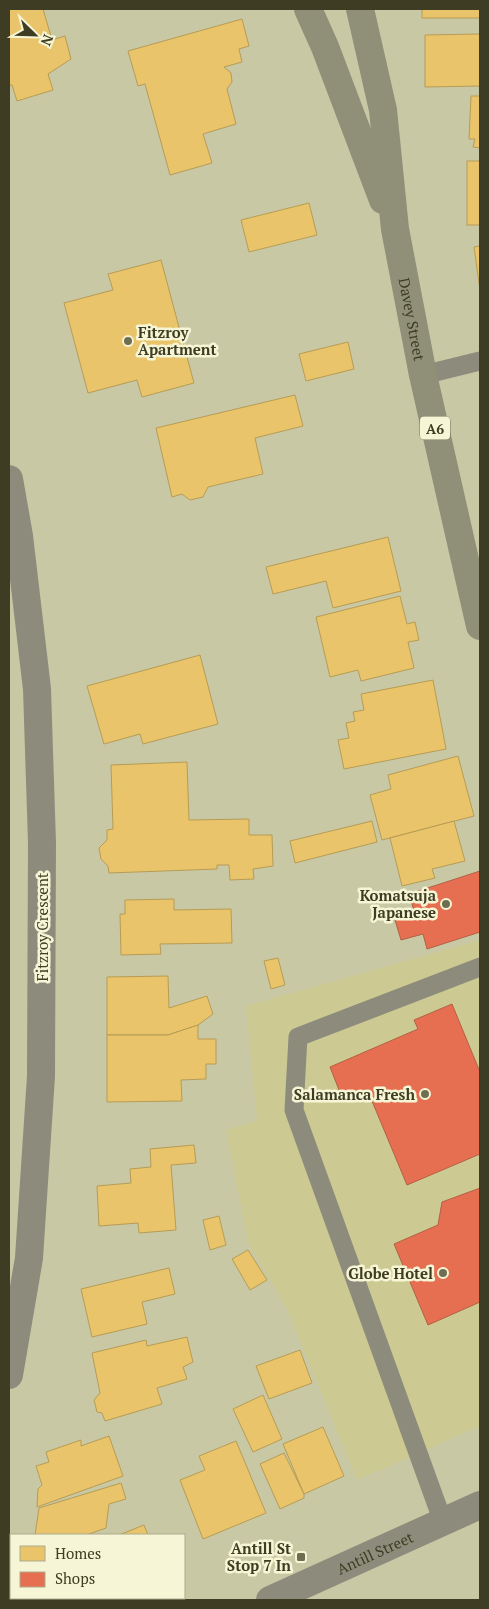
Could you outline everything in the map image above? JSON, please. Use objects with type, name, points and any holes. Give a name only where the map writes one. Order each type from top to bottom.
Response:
[{"type":"highway","name":"A6","points":[[308,9],[325,47],[394,229]]},
{"type":"highway","name":"Davey Street","points":[[360,9],[383,110],[394,229],[423,376],[480,626]]},
{"type":"street","name":"Fitzroy Crescent","points":[[9,479],[19,536],[37,689],[42,843],[41,1076],[29,1258],[9,1376]]},
{"type":"street","name":"Antill Street","points":[[270,1600],[480,1505]]},
{"type":"lane","points":[[423,376],[480,361]]},
{"type":"lane","points":[[443,1522],[294,1110],[298,1037],[480,966]]},
{"type":"shaded area","points":[[480,940],[480,1426],[357,1480],[287,1309],[248,1242],[226,1130],[257,1121],[246,1006]]},
{"type":"building: Homes","points":[[9,9],[43,9],[52,40],[65,36],[71,59],[48,74],[53,90],[17,101],[12,85],[9,85]]},
{"type":"building: Homes","points":[[422,9],[480,9],[480,18],[422,18]]},
{"type":"building: Homes","points":[[242,19],[249,46],[239,49],[242,62],[224,67],[231,73],[232,82],[227,89],[236,124],[203,134],[212,163],[170,175],[145,84],[138,86],[128,51]]},
{"type":"building: Homes","points":[[480,34],[480,86],[425,87],[425,35]]},
{"type":"building: Homes","points":[[471,96],[480,96],[480,148],[473,147],[475,139],[469,139]]},
{"type":"building: Homes","points":[[467,161],[480,161],[480,225],[467,225]]},
{"type":"building: Homes","points":[[309,203],[317,235],[249,252],[241,220]]},
{"type":"building: Homes","points":[[480,246],[480,290],[474,247]]},
{"type":"building: Homes","name":"Fitzroy Apartment","points":[[161,260],[194,383],[142,397],[137,380],[88,393],[64,303],[113,290],[108,274]]},
{"type":"building: Homes","points":[[348,342],[354,369],[306,381],[299,354]]},
{"type":"building: Homes","points":[[295,395],[303,426],[255,438],[263,474],[208,487],[203,497],[190,500],[182,494],[172,497],[156,428]]},
{"type":"building: Homes","points":[[388,537],[401,591],[333,608],[326,581],[273,594],[266,567]]},
{"type":"building: Homes","points":[[400,596],[407,624],[415,622],[419,640],[408,642],[414,668],[361,681],[358,670],[330,677],[316,617]]},
{"type":"building: Homes","points":[[200,655],[218,724],[143,744],[140,734],[104,744],[87,686]]},
{"type":"building: Homes","points":[[433,680],[446,749],[344,769],[338,740],[349,738],[346,723],[355,721],[353,712],[364,710],[361,694]]},
{"type":"building: Homes","points":[[458,756],[474,816],[382,840],[370,795],[391,789],[388,775]]},
{"type":"building: Homes","points":[[187,762],[189,820],[249,819],[249,835],[272,835],[273,866],[253,869],[254,879],[230,880],[229,865],[217,865],[217,869],[109,873],[108,866],[101,859],[99,848],[107,840],[107,830],[113,829],[111,765]]},
{"type":"building: Homes","points":[[372,821],[377,842],[295,863],[290,841]]},
{"type":"building: Homes","points":[[454,821],[465,861],[432,869],[435,878],[402,886],[390,838]]},
{"type":"building: Homes","points":[[174,899],[174,910],[231,909],[232,943],[160,944],[161,954],[121,955],[120,914],[125,914],[125,900]]},
{"type":"building: Homes","points":[[278,958],[285,985],[271,989],[264,961]]},
{"type":"building: Homes","points":[[168,976],[169,1008],[207,996],[213,1014],[198,1025],[168,1035],[107,1035],[107,977]]},
{"type":"building: Homes","points":[[198,1025],[198,1039],[216,1039],[216,1064],[206,1064],[206,1079],[181,1080],[182,1101],[107,1102],[107,1035],[168,1035]]},
{"type":"building: Homes","points":[[194,1145],[196,1163],[171,1165],[176,1230],[139,1233],[138,1223],[99,1226],[97,1186],[131,1183],[130,1169],[151,1167],[150,1149]]},
{"type":"building: Homes","points":[[219,1216],[226,1245],[210,1250],[203,1220]]},
{"type":"building: Homes","points":[[248,1250],[267,1280],[250,1290],[232,1259]]},
{"type":"building: Homes","points":[[169,1268],[175,1294],[142,1302],[147,1324],[92,1337],[81,1289]]},
{"type":"building: Homes","points":[[187,1337],[193,1362],[183,1367],[187,1379],[157,1388],[162,1404],[105,1421],[102,1413],[97,1412],[94,1400],[100,1393],[92,1353],[146,1340],[147,1346]]},
{"type":"building: Homes","points":[[300,1350],[312,1383],[269,1399],[256,1366]]},
{"type":"building: Homes","points":[[263,1395],[282,1439],[253,1452],[233,1409]]},
{"type":"building: Homes","points":[[323,1427],[344,1476],[304,1494],[283,1444]]},
{"type":"building: Homes","points":[[109,1436],[123,1476],[37,1507],[38,1489],[42,1485],[36,1466],[49,1462],[46,1452],[81,1440],[81,1446]]},
{"type":"building: Homes","points":[[236,1441],[266,1513],[203,1539],[180,1480],[205,1470],[199,1456]]},
{"type":"building: Homes","points":[[284,1453],[304,1494],[304,1498],[280,1509],[260,1464]]},
{"type":"building: Homes","points":[[121,1483],[126,1499],[109,1504],[106,1528],[89,1534],[35,1534],[39,1508]]},
{"type":"building: Homes","points":[[144,1525],[148,1534],[122,1534]]},
{"type":"building: Homes","points":[[48,1599],[68,1599],[65,1600]]},
{"type":"building: Shops","name":"Komatsuja Japanese","points":[[480,871],[480,932],[427,949],[423,934],[401,940],[395,920],[415,914],[409,894]]},
{"type":"building: Shops","name":"Salamanca Fresh","points":[[452,1004],[480,1072],[480,1154],[407,1185],[367,1089],[343,1100],[330,1067],[418,1029],[414,1020]]},
{"type":"building: Shops","name":"Globe Hotel","points":[[480,1188],[480,1302],[428,1325],[394,1244],[438,1225],[442,1202]]},
{"type":"place","name":"Fitzroy Apartment","points":[[128,341]]},
{"type":"place","name":"Komatsuja Japanese","points":[[446,904]]},
{"type":"place","name":"Salamanca Fresh","points":[[425,1094]]},
{"type":"place","name":"Globe Hotel","points":[[443,1273]]},
{"type":"place","name":"Antill St Stop 7 In","points":[[301,1557]]}]
